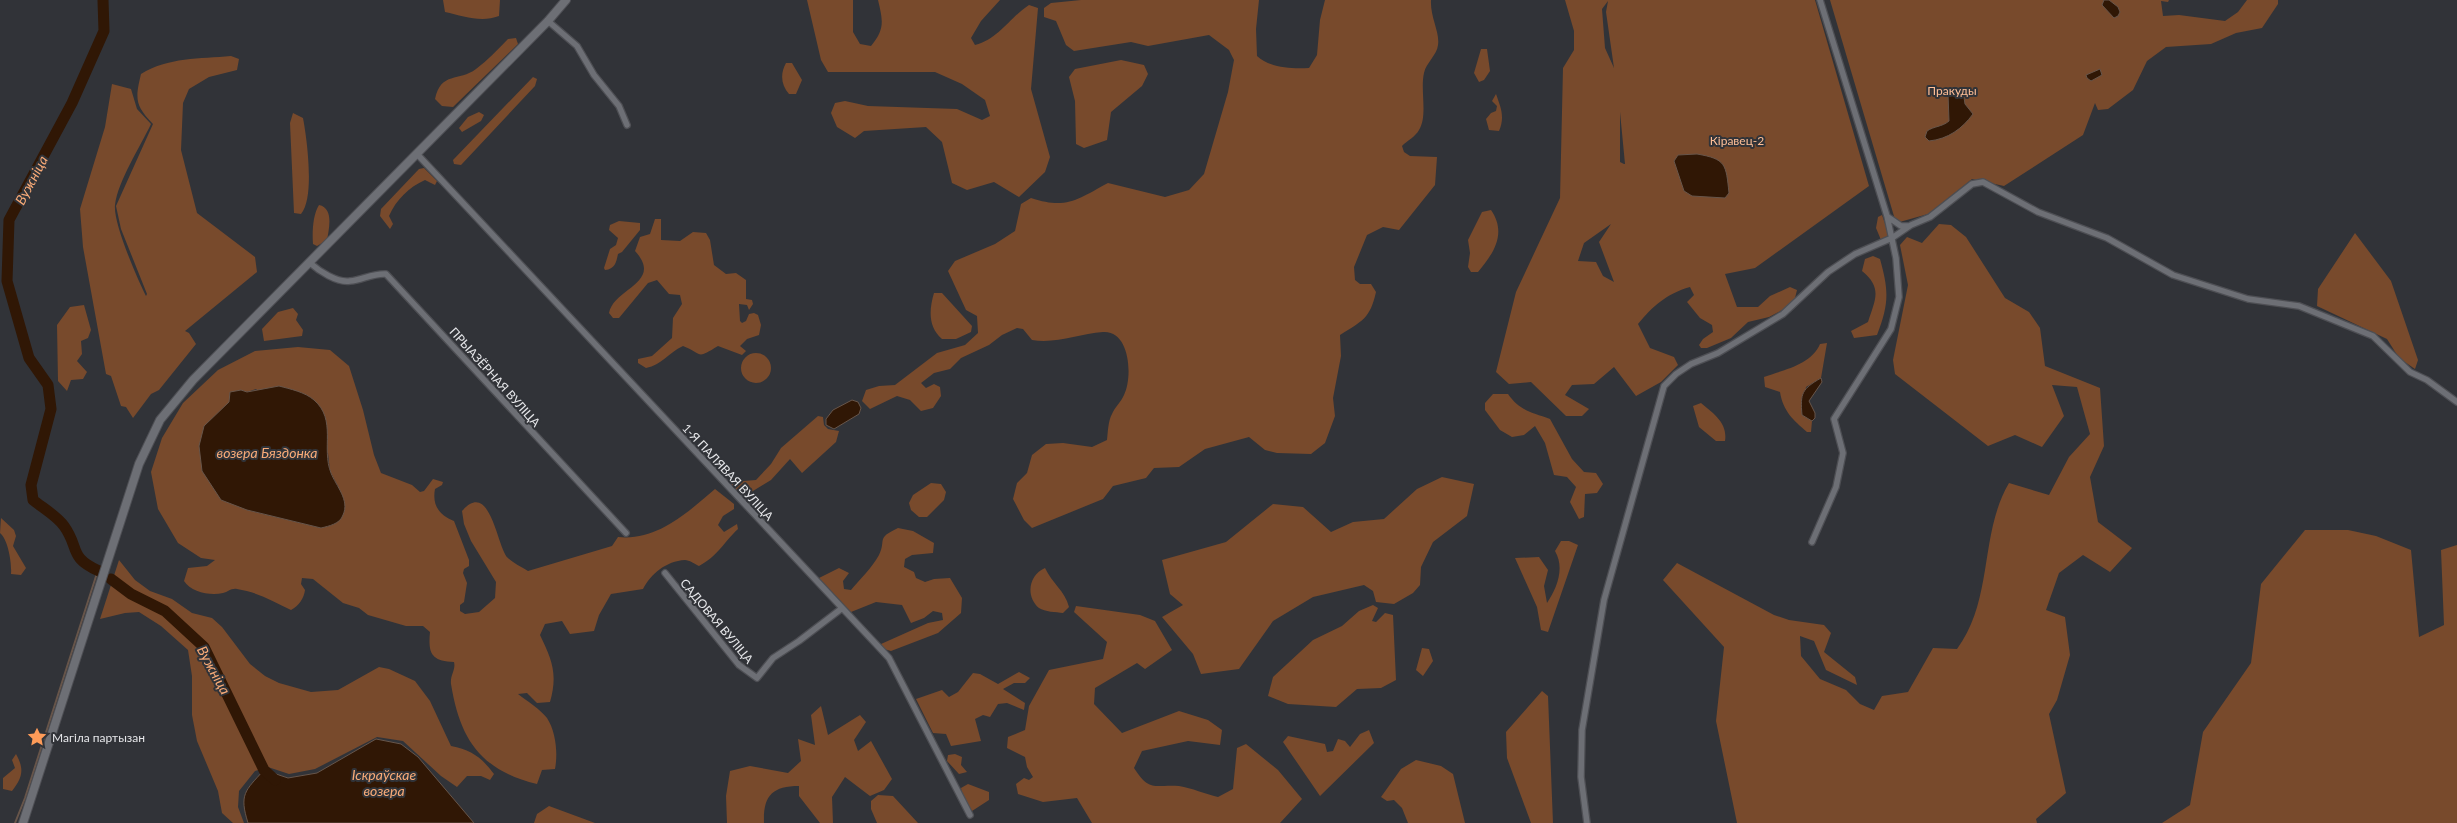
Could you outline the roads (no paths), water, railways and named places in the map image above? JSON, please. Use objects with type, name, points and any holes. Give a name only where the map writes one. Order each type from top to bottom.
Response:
[{"type":"main road","points":[[22,823],[139,464],[153,432],[175,400],[192,380],[418,155],[566,0]]},
{"type":"street","points":[[1812,542],[1836,487],[1843,453],[1834,419],[1891,329],[1899,297],[1896,258],[1887,216],[1820,0]]},
{"type":"street","points":[[548,21],[577,46],[594,76],[619,106],[627,125]]},
{"type":"street","name":"1-Я ПАЛЯВАЯ ВУЛІЦА","points":[[418,155],[841,609],[889,658],[970,815]]},
{"type":"street","points":[[1587,823],[1581,777],[1582,730],[1604,600],[1664,386],[1676,374],[1692,364],[1718,353],[1783,314],[1828,272],[1855,254],[1892,238],[1930,217],[1972,184],[1984,182],[2038,212],[2107,238],[2172,275],[2248,299],[2299,306],[2373,336],[2410,372],[2427,380],[2457,402]]},
{"type":"street","points":[[1887,216],[1901,226],[1911,226]]},
{"type":"street","name":"ПРЫАЗЁРНАЯ ВУЛІЦА","points":[[310,263],[318,270],[348,282],[378,273],[386,274],[626,533]]},
{"type":"street","name":"САДОВАЯ ВУЛІЦА","points":[[665,573],[739,665],[757,678],[772,658],[800,641],[841,609]]},
{"type":"water","points":[[2104,0],[2109,0],[2118,7],[2120,12],[2118,16],[2114,18],[2102,5]]},
{"type":"water","points":[[2100,69],[2102,75],[2091,81],[2087,78],[2086,75]]},
{"type":"water","points":[[1957,87],[1963,91],[1965,104],[1973,114],[1964,124],[1948,136],[1929,141],[1925,137],[1927,131],[1949,121],[1948,94],[1953,88]]},
{"type":"water","points":[[1697,154],[1714,158],[1723,164],[1727,175],[1729,193],[1725,198],[1692,196],[1684,191],[1674,161],[1678,155]]},
{"type":"water","points":[[1821,378],[1822,382],[1809,401],[1815,413],[1815,418],[1812,421],[1802,415],[1801,401],[1806,389]]},
{"type":"water","name":"возера Бяздонка","points":[[279,386],[310,397],[321,408],[325,416],[328,464],[342,493],[345,504],[342,518],[337,523],[321,528],[247,510],[221,500],[202,471],[199,446],[204,426],[229,402],[230,392],[241,390],[247,392]]},
{"type":"water","points":[[852,400],[858,402],[861,408],[859,414],[834,429],[826,425],[826,419],[833,410]]},
{"type":"water","name":"Іскраўскае возера","points":[[376,739],[401,744],[418,757],[474,823],[248,823],[244,799],[248,788],[264,770],[288,778],[317,773]]},
{"type":"waterway","name":"Вужніца","points":[[99,571],[89,566],[79,556],[61,522],[33,500],[31,485],[51,409],[48,385],[29,358],[7,281],[9,220],[72,103],[104,31],[103,0]]},
{"type":"waterway","points":[[15,823],[25,798],[98,570]]},
{"type":"waterway","name":"Вужніца","points":[[111,579],[131,594],[165,611],[204,647],[264,770],[275,780]]},
{"type":"place","name":"Магіла партызан","points":[[37,737]]},
{"type":"park label","name":"Пракуды","points":[[1952,90]]},
{"type":"park label","name":"Кіравец-2","points":[[1737,140]]}]
